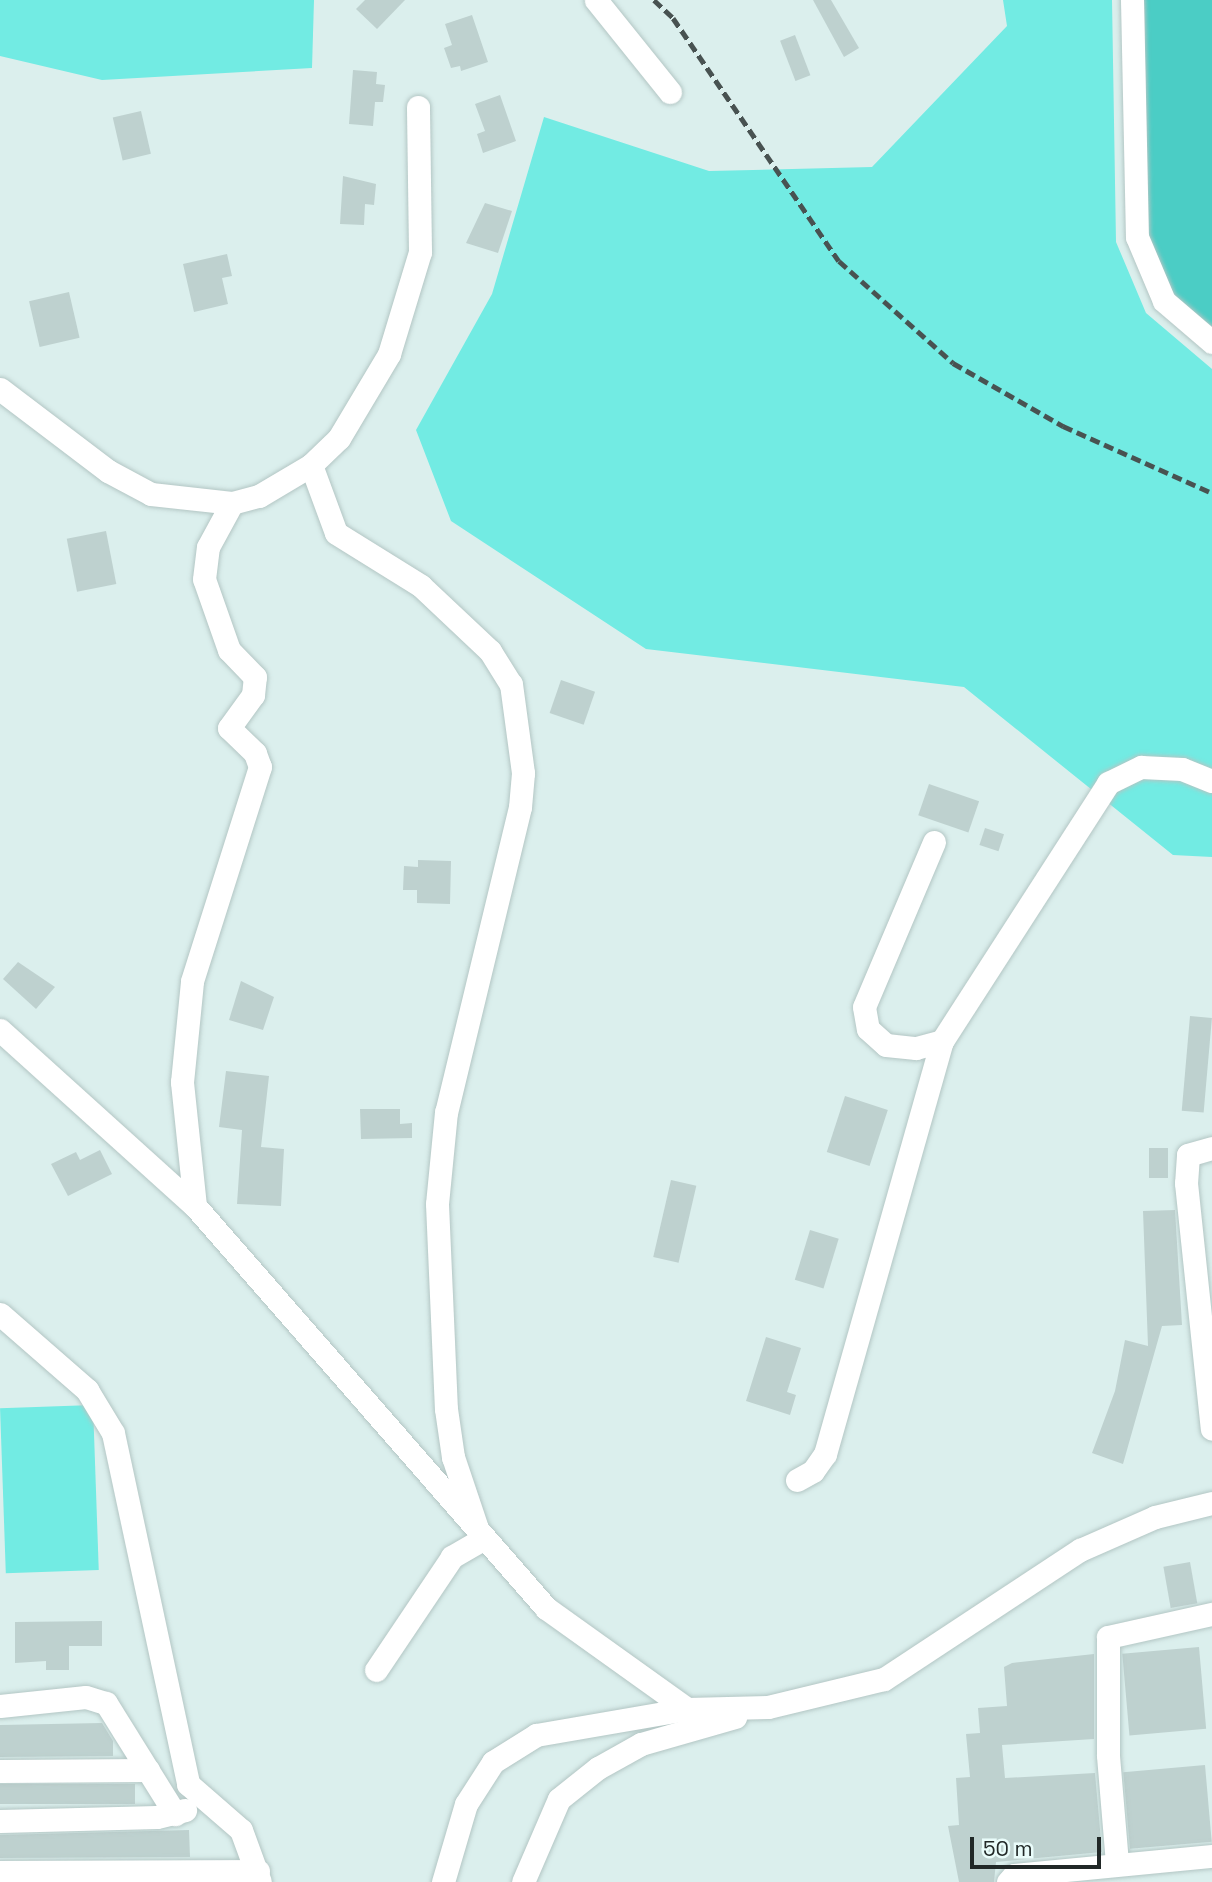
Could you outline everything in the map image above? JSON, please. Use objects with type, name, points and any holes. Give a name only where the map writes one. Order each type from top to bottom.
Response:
[{"type":"street","points":[[596,0],[670,92]]},
{"type":"street","points":[[1132,0],[1137,237],[1164,301],[1212,342]]},
{"type":"street","points":[[0,389],[108,471],[151,494],[232,503],[259,496],[310,465],[339,438],[389,354],[412,278],[419,252],[418,107]]},
{"type":"street","points":[[310,465],[336,533],[421,586],[490,651],[511,684],[521,742],[520,807],[446,1112],[437,1204],[446,1409],[453,1457],[481,1540]]},
{"type":"street","points":[[195,1206],[182,1082],[192,981],[260,767],[255,753],[229,728],[253,695],[255,677],[229,650],[204,579],[208,547],[232,503]]},
{"type":"street","points":[[797,1480],[813,1471],[825,1454],[942,1041],[1108,783],[1141,767],[1182,769],[1212,781]]},
{"type":"street","points":[[934,842],[864,1006],[868,1029],[886,1045],[916,1048],[942,1041]]},
{"type":"street","points":[[0,1030],[195,1206],[481,1540],[546,1608],[687,1709]]},
{"type":"street","points":[[1212,1148],[1188,1155],[1186,1183],[1212,1429]]},
{"type":"street","points":[[0,1314],[87,1390],[113,1433],[188,1784],[199,1799],[241,1830],[259,1877],[0,1872]]},
{"type":"street","points":[[523,1882],[559,1799],[598,1768],[641,1744],[768,1707],[884,1679],[1080,1550],[1155,1517],[1212,1503]]},
{"type":"street","points":[[376,1670],[452,1557],[481,1540]]},
{"type":"street","points":[[1117,1863],[1108,1755],[1108,1637],[1212,1614]]},
{"type":"street","points":[[0,1706],[99,1699],[175,1814]]},
{"type":"street","points":[[443,1882],[466,1804],[493,1762],[536,1735],[687,1709],[768,1707]]},
{"type":"street","points":[[0,1771],[148,1770]]},
{"type":"street","points":[[0,1821],[175,1814],[199,1799]]},
{"type":"street","points":[[1008,1882],[1014,1875],[1117,1863],[1212,1856]]},
{"type":"shaded area","points":[[0,0],[314,0],[312,68],[102,80],[0,56]]},
{"type":"shaded area","points":[[1003,0],[1112,0],[1116,242],[1146,313],[1212,369],[1212,857],[1173,855],[964,687],[646,649],[451,521],[416,430],[492,294],[544,117],[709,171],[872,167],[1007,26]]},
{"type":"shaded area","points":[[1144,0],[1212,0],[1212,327],[1173,294],[1148,235]]},
{"type":"shaded area","points":[[93,1405],[99,1570],[6,1573],[0,1408]]},
{"type":"building","points":[[365,0],[405,0],[377,29],[356,9]]},
{"type":"building","points":[[813,0],[831,0],[859,48],[844,57]]},
{"type":"building","points":[[472,15],[488,62],[461,71],[460,66],[451,68],[444,48],[452,45],[445,24]]},
{"type":"building","points":[[795,35],[810,75],[795,81],[780,41]]},
{"type":"building","points":[[353,70],[377,72],[376,84],[385,85],[383,102],[375,102],[373,126],[349,124]]},
{"type":"building","points":[[500,95],[516,141],[483,153],[477,134],[485,131],[475,104]]},
{"type":"building","points":[[141,111],[151,154],[123,160],[113,118]]},
{"type":"building","points":[[343,176],[376,184],[374,205],[365,204],[364,225],[340,224]]},
{"type":"building","points":[[485,203],[512,211],[498,253],[466,243]]},
{"type":"building","points":[[227,254],[232,276],[222,278],[228,304],[194,312],[183,264]]},
{"type":"building","points":[[69,292],[80,338],[40,347],[29,301]]},
{"type":"building","points":[[106,531],[116,584],[77,592],[67,539]]},
{"type":"building","points":[[561,680],[595,692],[584,725],[550,713]]},
{"type":"building","points":[[929,784],[979,801],[968,832],[918,815]]},
{"type":"building","points":[[985,828],[1004,834],[998,851],[979,845]]},
{"type":"building","points":[[418,860],[451,861],[450,904],[417,903],[417,890],[403,890],[404,866],[418,867]]},
{"type":"building","points":[[18,962],[55,987],[36,1009],[3,979]]},
{"type":"building","points":[[241,981],[274,997],[263,1030],[229,1020]]},
{"type":"building","points":[[1190,1016],[1212,1018],[1204,1113],[1182,1111]]},
{"type":"building","points":[[226,1071],[269,1076],[261,1147],[284,1149],[281,1206],[237,1204],[242,1130],[219,1127]]},
{"type":"building","points":[[845,1096],[888,1110],[870,1166],[827,1152]]},
{"type":"building","points":[[360,1109],[400,1109],[400,1124],[412,1123],[412,1138],[361,1139]]},
{"type":"building","points":[[1149,1148],[1168,1148],[1168,1178],[1149,1178]]},
{"type":"building","points":[[100,1150],[112,1174],[68,1196],[51,1164],[76,1152],[80,1160]]},
{"type":"building","points":[[671,1180],[696,1186],[679,1263],[653,1257]]},
{"type":"building","points":[[1175,1210],[1182,1325],[1162,1326],[1123,1464],[1092,1453],[1115,1391],[1125,1340],[1148,1346],[1143,1211]]},
{"type":"building","points":[[810,1230],[839,1239],[823,1288],[795,1280]]},
{"type":"building","points":[[766,1337],[801,1348],[787,1392],[796,1395],[790,1415],[746,1401]]},
{"type":"building","points":[[1190,1562],[1197,1603],[1171,1608],[1163,1567]]},
{"type":"building","points":[[102,1621],[102,1646],[69,1646],[69,1670],[46,1670],[46,1661],[15,1663],[15,1622]]},
{"type":"building","points":[[1199,1647],[1206,1729],[1129,1735],[1122,1654]]},
{"type":"building","points":[[1094,1654],[1094,1739],[1002,1745],[1005,1778],[1095,1773],[1102,1852],[996,1862],[994,1882],[959,1882],[948,1826],[959,1825],[956,1778],[970,1777],[966,1734],[980,1733],[978,1708],[1007,1706],[1004,1667],[1012,1663]]},
{"type":"building","points":[[102,1723],[113,1741],[113,1756],[0,1757],[0,1725]]},
{"type":"building","points":[[1205,1765],[1212,1842],[1130,1849],[1123,1772]]},
{"type":"building","points":[[0,1784],[135,1784],[135,1804],[0,1804]]},
{"type":"building","points":[[189,1830],[190,1857],[0,1858],[0,1835]]},
{"type":"railway","points":[[654,0],[673,18],[839,261],[953,363],[1063,426],[1212,493]]}]
